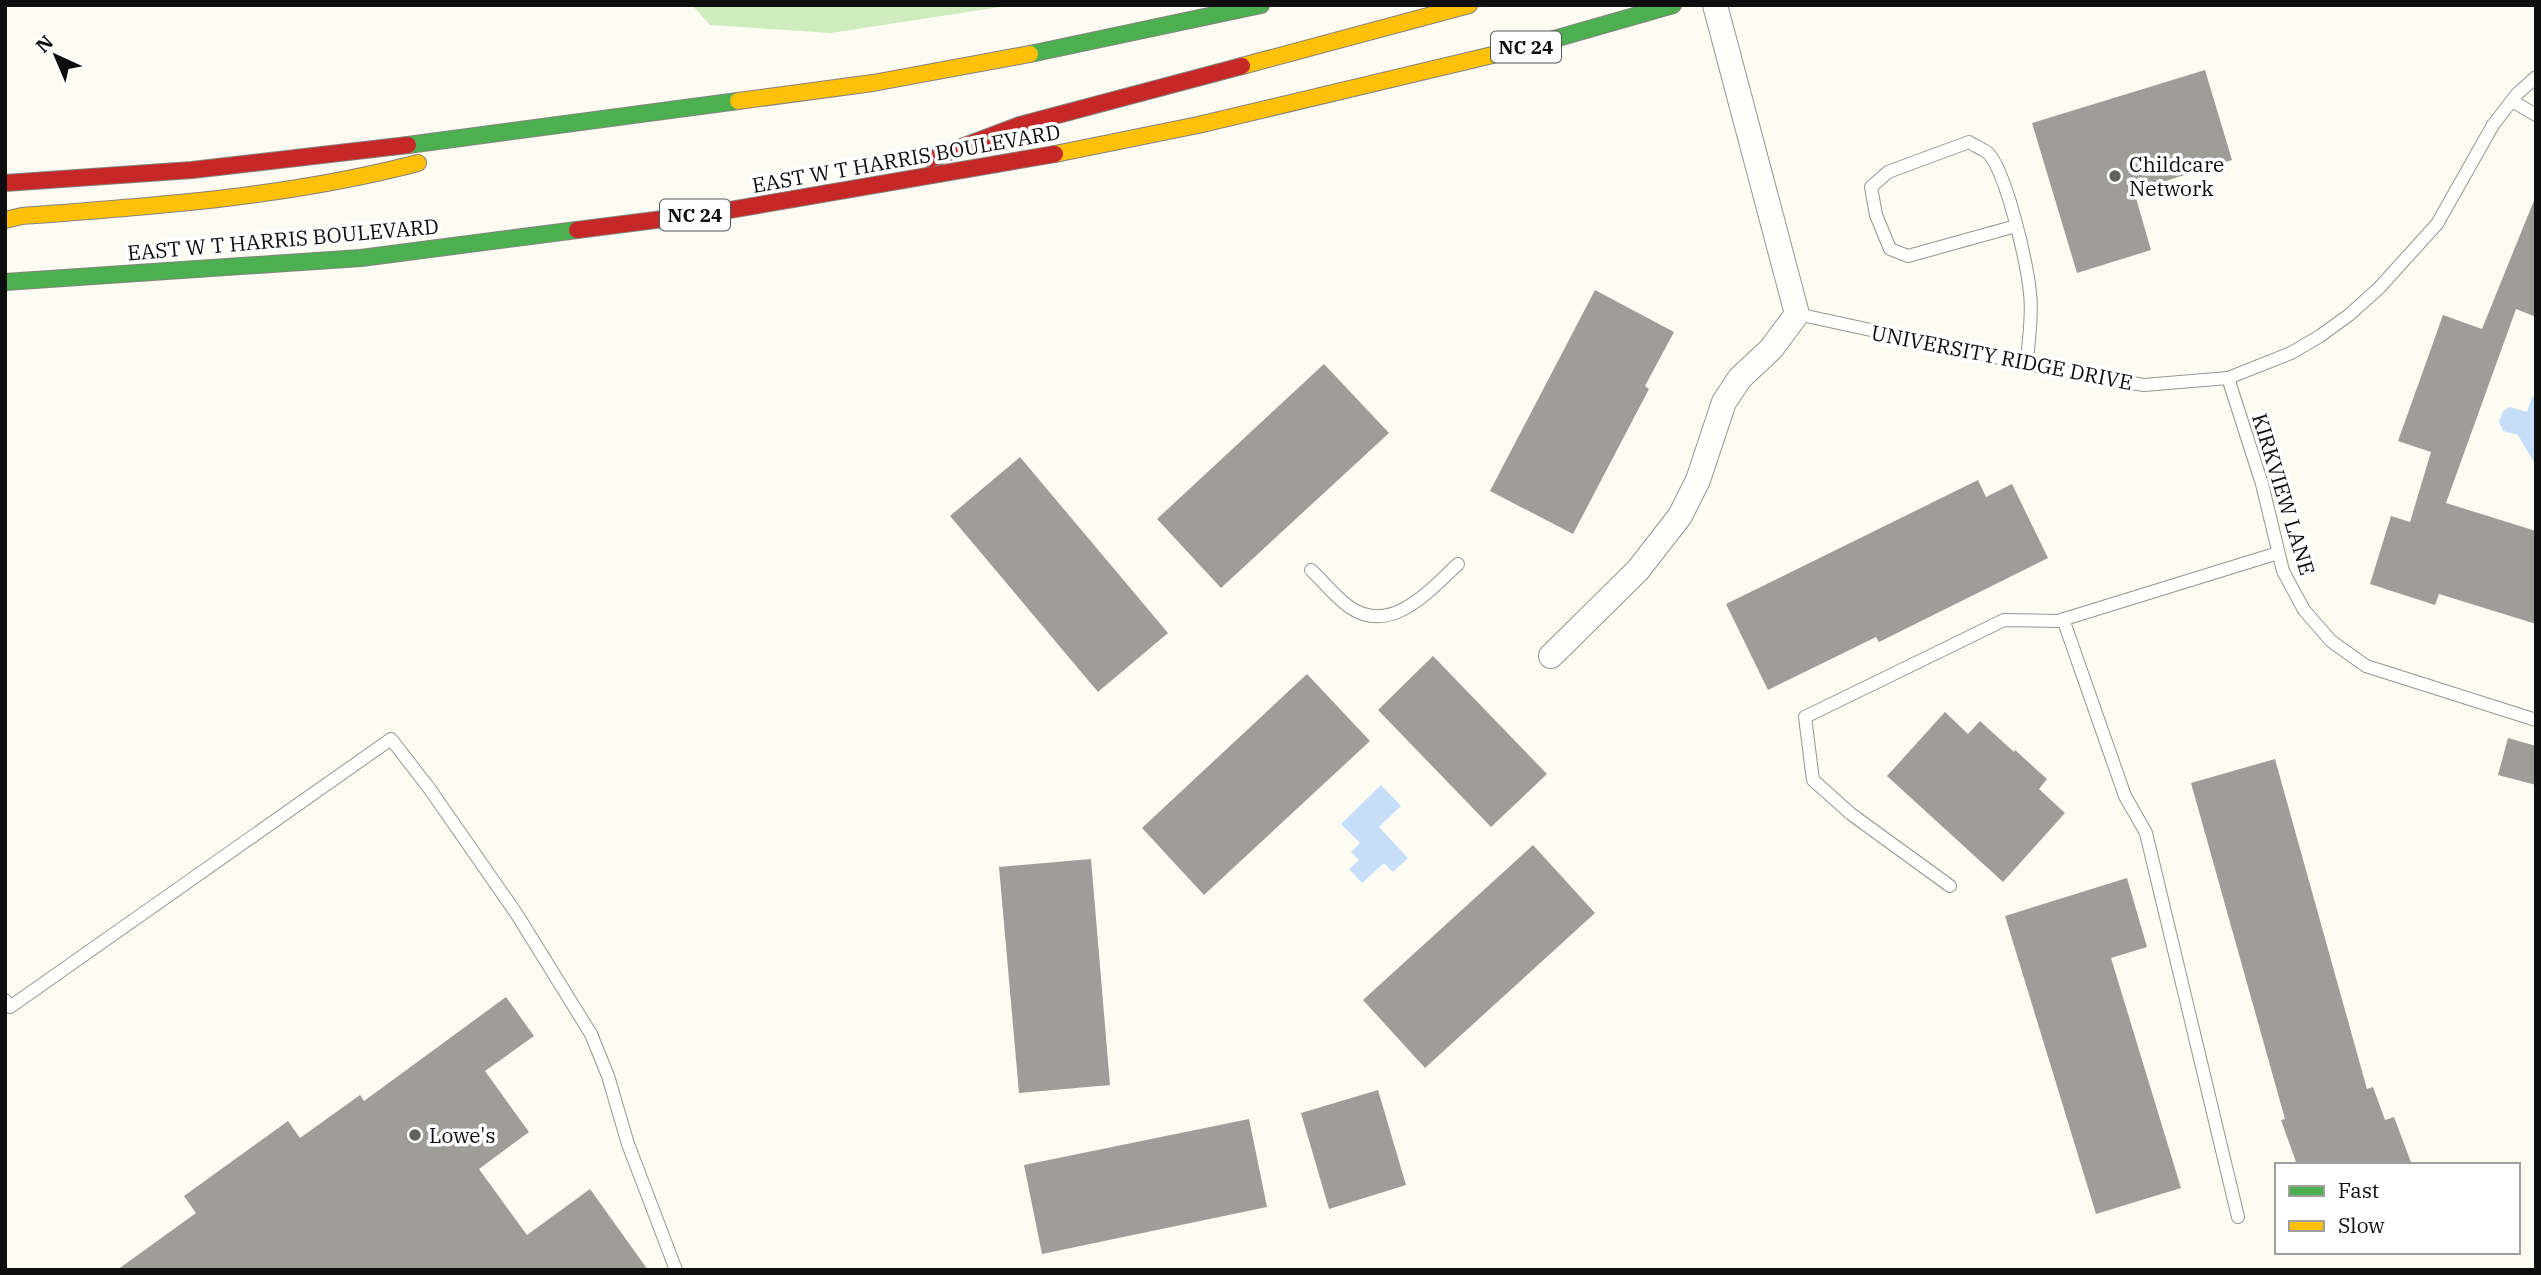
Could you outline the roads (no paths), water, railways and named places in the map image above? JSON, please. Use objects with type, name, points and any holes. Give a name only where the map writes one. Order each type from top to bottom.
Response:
[{"type":"main road","points":[[5,183],[192,170],[481,136],[873,83],[1098,41],[1261,5]]},
{"type":"main road","points":[[846,191],[1020,125],[1469,5]]},
{"type":"main road","name":"EAST W T HARRIS BOULEVARD","points":[[5,282],[361,258],[704,214],[846,191],[1071,151],[1198,125],[1522,48],[1674,5]]},
{"type":"main road","points":[[5,219],[190,202],[356,180],[417,163],[481,136]]},
{"type":"street","points":[[1551,656],[1638,570],[1680,516],[1698,480],[1724,402],[1740,378],[1771,349],[1797,314],[1715,5]]},
{"type":"lane","name":"UNIVERSITY RIDGE DRIVE","points":[[1797,314],[2027,364],[2144,385],[2228,379],[2291,353],[2320,336],[2379,288],[2437,224],[2493,125],[2536,77]]},
{"type":"lane","points":[[2512,101],[2536,115]]},
{"type":"lane","points":[[2016,226],[1908,256],[1890,249],[1876,215],[1871,187],[1888,172],[1969,142],[1987,152],[1997,166],[2016,226],[2022,246],[2031,296],[2027,364]]},
{"type":"lane","name":"KIRKVIEW LANE","points":[[2228,379],[2262,484],[2283,571],[2304,610],[2331,641],[2366,666],[2536,720]]},
{"type":"lane","points":[[1950,886],[1851,814],[1813,780],[1805,717],[2004,620],[2063,619],[2278,553]]},
{"type":"lane","points":[[1311,570],[1351,608],[1371,617],[1402,612],[1458,564]]},
{"type":"lane","points":[[2063,619],[2125,796],[2146,833],[2238,1217]]},
{"type":"lane","points":[[5,1000],[10,1007],[391,739],[429,788],[516,913],[591,1034],[608,1076],[628,1144],[676,1270]]},
{"type":"water","points":[[2532,397],[2536,398],[2536,466],[2518,435],[2503,431],[2499,422],[2503,411],[2510,407],[2527,412]]},
{"type":"water","points":[[1381,785],[1401,806],[1379,827],[1408,858],[1393,872],[1384,863],[1362,883],[1349,869],[1359,860],[1351,852],[1360,843],[1341,824]]},
{"type":"place","name":"Childcare Network","points":[[2115,176]]},
{"type":"place","name":"Lowe's","points":[[415,1135]]}]
